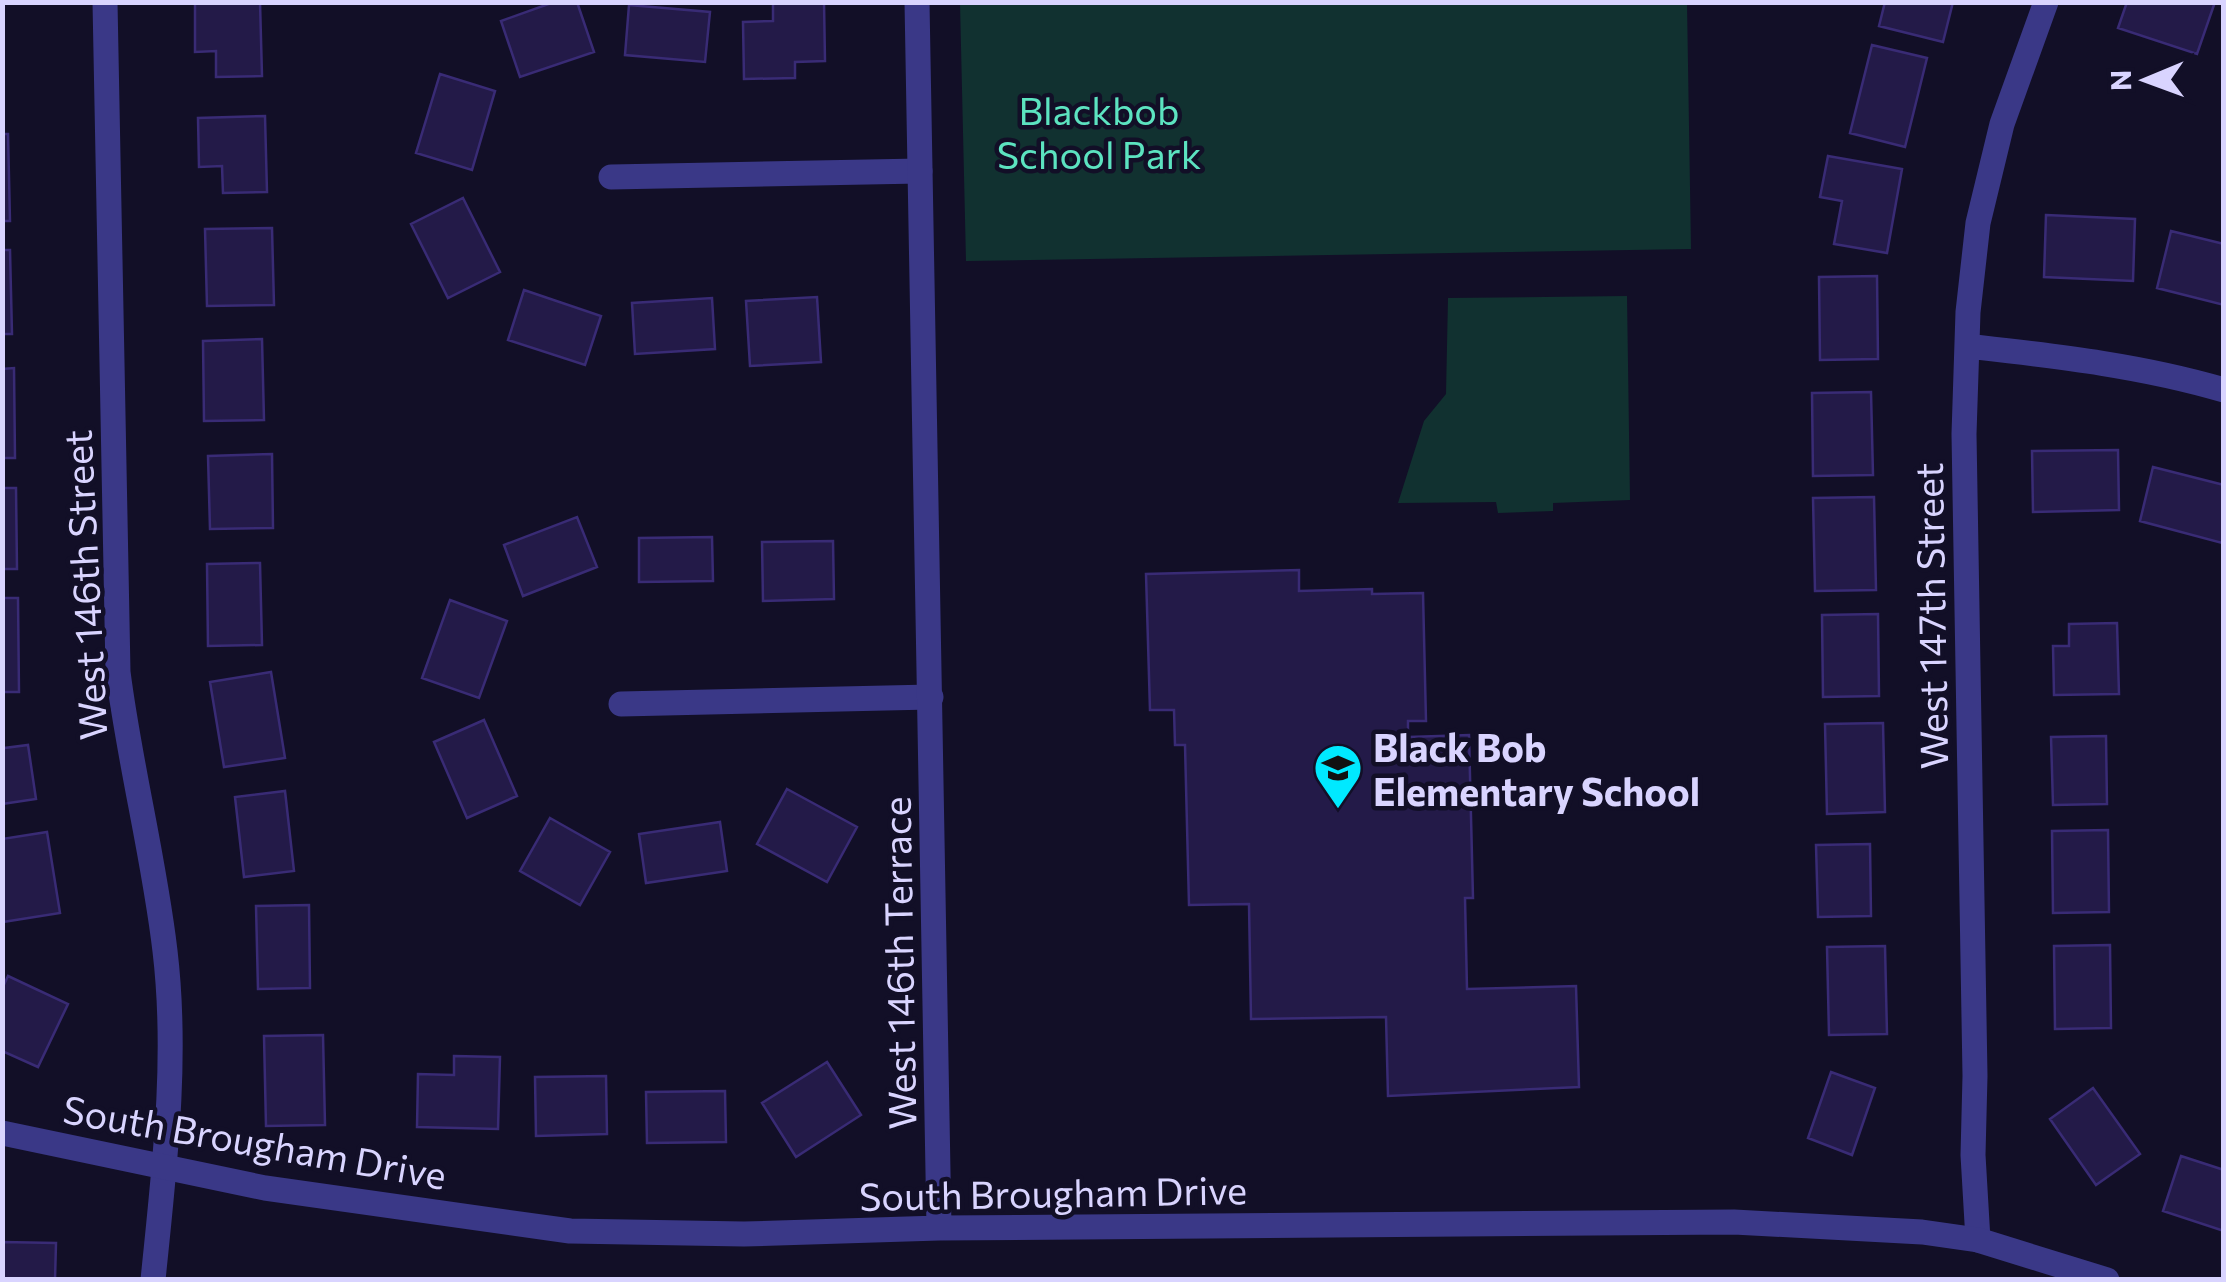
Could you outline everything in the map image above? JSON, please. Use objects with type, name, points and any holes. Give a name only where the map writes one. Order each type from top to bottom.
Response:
[{"type":"street","name":"West 146th Street","points":[[106,2],[118,672],[165,952],[171,1068],[152,1280]]},
{"type":"street","name":"West 146th Terrace","points":[[917,2],[940,1228]]},
{"type":"street","name":"West 147th Street","points":[[1978,1240],[1973,1155],[1966,346],[1978,223],[2002,124],[2046,2]]},
{"type":"street","points":[[612,177],[920,170]]},
{"type":"street","points":[[1966,346],[2132,367],[2224,390]]},
{"type":"street","points":[[621,704],[931,697]]},
{"type":"street","name":"South Brougham Drive","points":[[2,1134],[265,1188],[570,1230],[744,1234],[940,1228],[1734,1222],[1922,1232],[1978,1240],[2107,1280]]},
{"type":"green space","name":"Blackbob School Park","points":[[960,3],[1687,3],[1691,249],[966,261]]},
{"type":"green space","points":[[1627,296],[1630,500],[1553,503],[1553,511],[1498,513],[1496,502],[1398,503],[1424,421],[1446,394],[1448,298]]},
{"type":"building","points":[[195,2],[260,2],[262,76],[216,77],[216,51],[195,52]]},
{"type":"building","points":[[554,2],[577,2],[594,52],[520,77],[501,21]]},
{"type":"building","points":[[773,2],[824,2],[825,61],[795,62],[795,78],[744,79],[743,22],[773,21]]},
{"type":"building","points":[[1885,2],[1953,2],[1943,42],[1879,26]]},
{"type":"building","points":[[2127,2],[2215,2],[2197,54],[2118,28]]},
{"type":"building","points":[[629,5],[710,12],[705,62],[625,55]]},
{"type":"building","points":[[1872,45],[1927,58],[1905,147],[1850,133]]},
{"type":"building","points":[[440,74],[495,91],[472,170],[416,153]]},
{"type":"building","points":[[265,116],[267,192],[223,193],[222,166],[199,167],[198,118]]},
{"type":"building","points":[[2,134],[8,134],[10,221],[2,221]]},
{"type":"building","points":[[1828,156],[1902,169],[1887,253],[1834,244],[1842,201],[1820,197]]},
{"type":"building","points":[[463,198],[500,272],[448,298],[411,224]]},
{"type":"building","points":[[2046,215],[2135,219],[2133,281],[2044,277]]},
{"type":"building","points":[[272,228],[274,305],[207,306],[205,229]]},
{"type":"building","points":[[2171,231],[2224,244],[2224,305],[2157,288]]},
{"type":"building","points":[[2,250],[10,250],[12,334],[2,334]]},
{"type":"building","points":[[1877,276],[1878,359],[1820,360],[1819,277]]},
{"type":"building","points":[[524,290],[601,316],[585,365],[508,340]]},
{"type":"building","points":[[817,297],[821,362],[750,366],[746,301]]},
{"type":"building","points":[[712,298],[715,349],[635,354],[632,303]]},
{"type":"building","points":[[262,339],[264,420],[204,421],[203,341]]},
{"type":"building","points":[[14,368],[15,458],[2,458],[2,369]]},
{"type":"building","points":[[1871,392],[1873,475],[1813,476],[1812,393]]},
{"type":"building","points":[[2118,450],[2119,510],[2033,512],[2032,451]]},
{"type":"building","points":[[272,454],[273,528],[210,529],[208,456]]},
{"type":"building","points":[[2153,467],[2224,485],[2222,543],[2140,521]]},
{"type":"building","points":[[2,488],[16,488],[17,569],[2,569]]},
{"type":"building","points":[[1874,497],[1876,590],[1815,591],[1813,498]]},
{"type":"building","points":[[577,517],[597,567],[523,596],[504,545]]},
{"type":"building","points":[[712,537],[713,581],[639,582],[639,538]]},
{"type":"building","points":[[833,541],[834,599],[763,601],[762,542]]},
{"type":"building","points":[[260,563],[262,645],[208,646],[207,564]]},
{"type":"building","points":[[1299,570],[1299,591],[1372,589],[1372,594],[1423,593],[1426,721],[1408,721],[1408,737],[1469,735],[1473,898],[1465,898],[1467,989],[1576,986],[1579,1087],[1388,1096],[1386,1017],[1251,1019],[1249,904],[1189,905],[1185,745],[1175,745],[1174,710],[1150,710],[1146,574]]},
{"type":"building","points":[[2,598],[18,598],[19,692],[2,692]]},
{"type":"building","points":[[450,600],[507,621],[479,698],[422,678]]},
{"type":"building","points":[[1878,614],[1879,696],[1823,697],[1822,615]]},
{"type":"building","points":[[2117,623],[2119,694],[2054,695],[2053,646],[2069,646],[2069,624]]},
{"type":"building","points":[[271,672],[285,758],[224,767],[210,682]]},
{"type":"building","points":[[484,720],[517,796],[467,818],[434,742]]},
{"type":"building","points":[[1883,723],[1885,812],[1827,814],[1825,724]]},
{"type":"building","points":[[2,733],[4,748],[28,745],[36,799],[2,804]]},
{"type":"building","points":[[2106,736],[2107,804],[2053,805],[2051,737]]},
{"type":"building","points":[[787,789],[857,827],[827,882],[757,844]]},
{"type":"building","points":[[285,791],[294,871],[244,877],[235,797]]},
{"type":"building","points":[[550,818],[610,852],[580,905],[520,871]]},
{"type":"building","points":[[720,822],[727,871],[646,883],[639,834]]},
{"type":"building","points":[[2108,830],[2109,912],[2053,913],[2052,831]]},
{"type":"building","points":[[47,832],[60,913],[3,922],[2,839]]},
{"type":"building","points":[[1870,844],[1871,916],[1818,917],[1816,845]]},
{"type":"building","points":[[309,905],[310,988],[258,989],[256,906]]},
{"type":"building","points":[[2110,945],[2111,1028],[2055,1029],[2054,946]]},
{"type":"building","points":[[1885,946],[1887,1034],[1829,1035],[1827,947]]},
{"type":"building","points":[[8,976],[68,1004],[38,1067],[2,1051],[2,989]]},
{"type":"building","points":[[323,1035],[325,1125],[266,1126],[264,1036]]},
{"type":"building","points":[[454,1056],[500,1057],[498,1129],[417,1127],[418,1074],[454,1075]]},
{"type":"building","points":[[827,1062],[861,1115],[796,1157],[762,1103]]},
{"type":"building","points":[[1831,1072],[1875,1088],[1852,1155],[1808,1138]]},
{"type":"building","points":[[606,1076],[607,1134],[536,1136],[535,1077]]},
{"type":"building","points":[[2093,1088],[2140,1154],[2096,1185],[2050,1119]]},
{"type":"building","points":[[725,1091],[726,1142],[647,1143],[646,1092]]},
{"type":"building","points":[[2181,1156],[2224,1170],[2224,1231],[2163,1211]]},
{"type":"building","points":[[2,1242],[56,1243],[55,1280],[2,1280]]},
{"type":"place","name":"Black Bob Elementary School","points":[[1338,810]]}]
